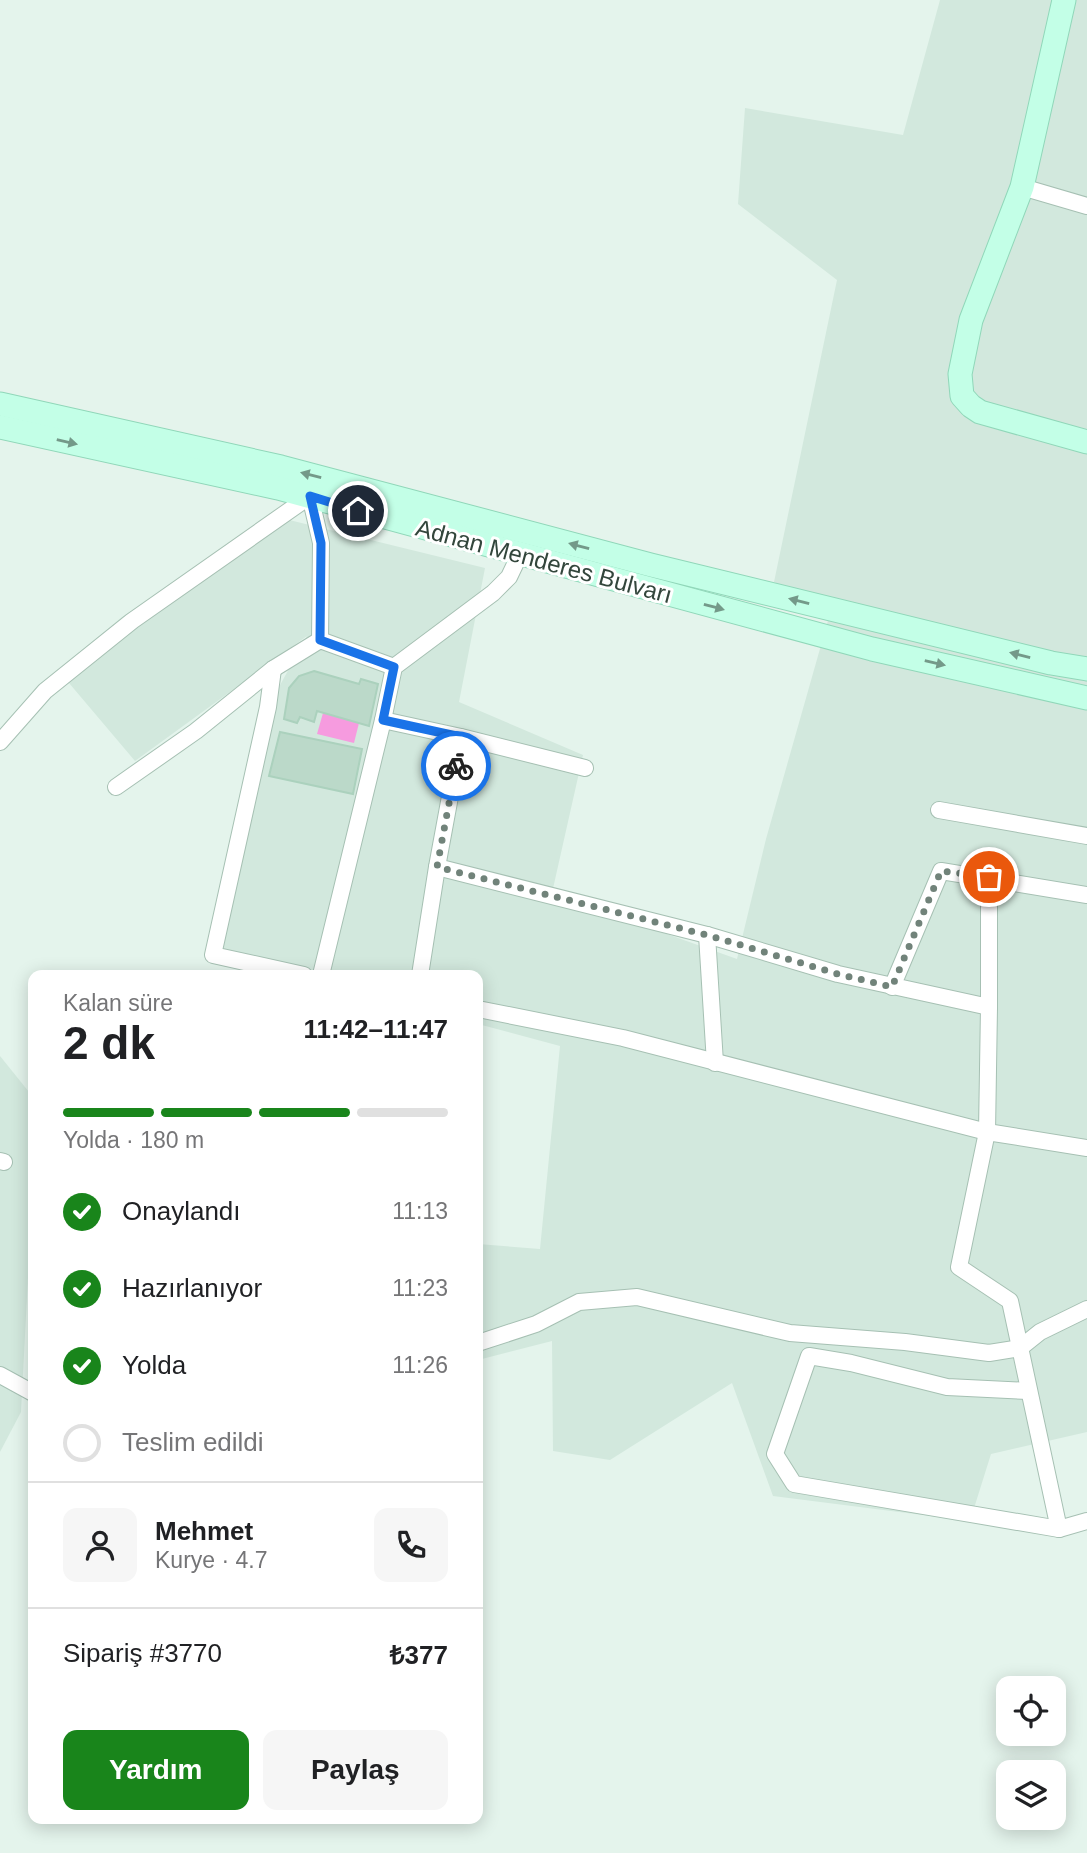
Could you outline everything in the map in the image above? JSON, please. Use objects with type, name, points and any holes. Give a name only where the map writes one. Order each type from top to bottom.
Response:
[{"type":"main road","points":[[1064,0],[1022,187],[971,320],[960,374],[962,396],[981,412],[1087,442]]},
{"type":"main road","name":"Adnan Menderes Bulvarı","points":[[0,404],[256,461],[651,565],[1051,663],[1087,669]]},
{"type":"main road","name":"Adnan Menderes Bulvarı","points":[[0,427],[310,496],[859,645],[1087,698]]},
{"type":"street","points":[[1022,187],[1087,206]]},
{"type":"street","points":[[0,743],[45,691],[132,621],[310,496],[321,543],[320,640]]},
{"type":"street","points":[[321,970],[394,667],[493,593],[509,577],[520,554]]},
{"type":"street","points":[[320,640],[394,667]]},
{"type":"street","points":[[116,787],[195,731],[273,669],[320,640]]},
{"type":"street","points":[[273,669],[268,707],[213,955],[281,970]]},
{"type":"street","points":[[383,720],[585,768]]},
{"type":"street","points":[[421,970],[461,737]]},
{"type":"street","points":[[939,810],[1087,836]]},
{"type":"street","points":[[437,867],[707,935],[838,974],[989,1007]]},
{"type":"street","points":[[892,987],[941,871],[1087,895]]},
{"type":"street","points":[[989,877],[987,1132],[958,1267],[1010,1301],[1059,1529]]},
{"type":"street","points":[[707,935],[715,1063]]},
{"type":"street","points":[[483,1010],[623,1038],[987,1132],[1087,1148]]},
{"type":"street","points":[[483,1341],[536,1324],[579,1303],[637,1297],[790,1333],[905,1342],[989,1353],[1020,1348],[1040,1332],[1087,1309]]},
{"type":"street","points":[[851,1363],[853,1338]]},
{"type":"street","points":[[1029,1391],[947,1387],[851,1363],[809,1356],[775,1454],[794,1484],[1059,1529],[1087,1521]]},
{"type":"street","points":[[0,1375],[28,1390]]},
{"type":"shaded area","points":[[940,0],[1087,0],[1087,1432],[991,1454],[970,1521],[773,1496],[732,1383],[610,1460],[553,1451],[552,1341],[483,1359],[483,1244],[540,1249],[560,1046],[483,1025],[483,970],[270,970],[213,955],[268,707],[307,636],[135,761],[58,670],[122,617],[277,517],[485,568],[459,702],[583,755],[552,893],[737,959],[766,839],[831,610],[774,582],[837,280],[738,204],[745,108],[903,135]]},
{"type":"shaded area","points":[[323,713],[359,723],[354,743],[317,734]]},
{"type":"shaded area","points":[[0,1056],[28,1091],[28,1278],[21,1412],[0,1452]]},
{"type":"building","points":[[314,671],[359,684],[361,679],[378,684],[369,726],[317,711],[314,722],[300,717],[297,723],[284,719],[289,688],[299,676]]},
{"type":"building","points":[[280,732],[362,749],[353,794],[269,776]]},
{"type":"way so far","points":[[456,766],[437,867],[707,935],[892,987],[941,871],[989,877]]},
{"type":"route","points":[[358,511],[310,496],[321,543],[320,640],[394,667],[383,720],[461,737],[456,766]]}]
